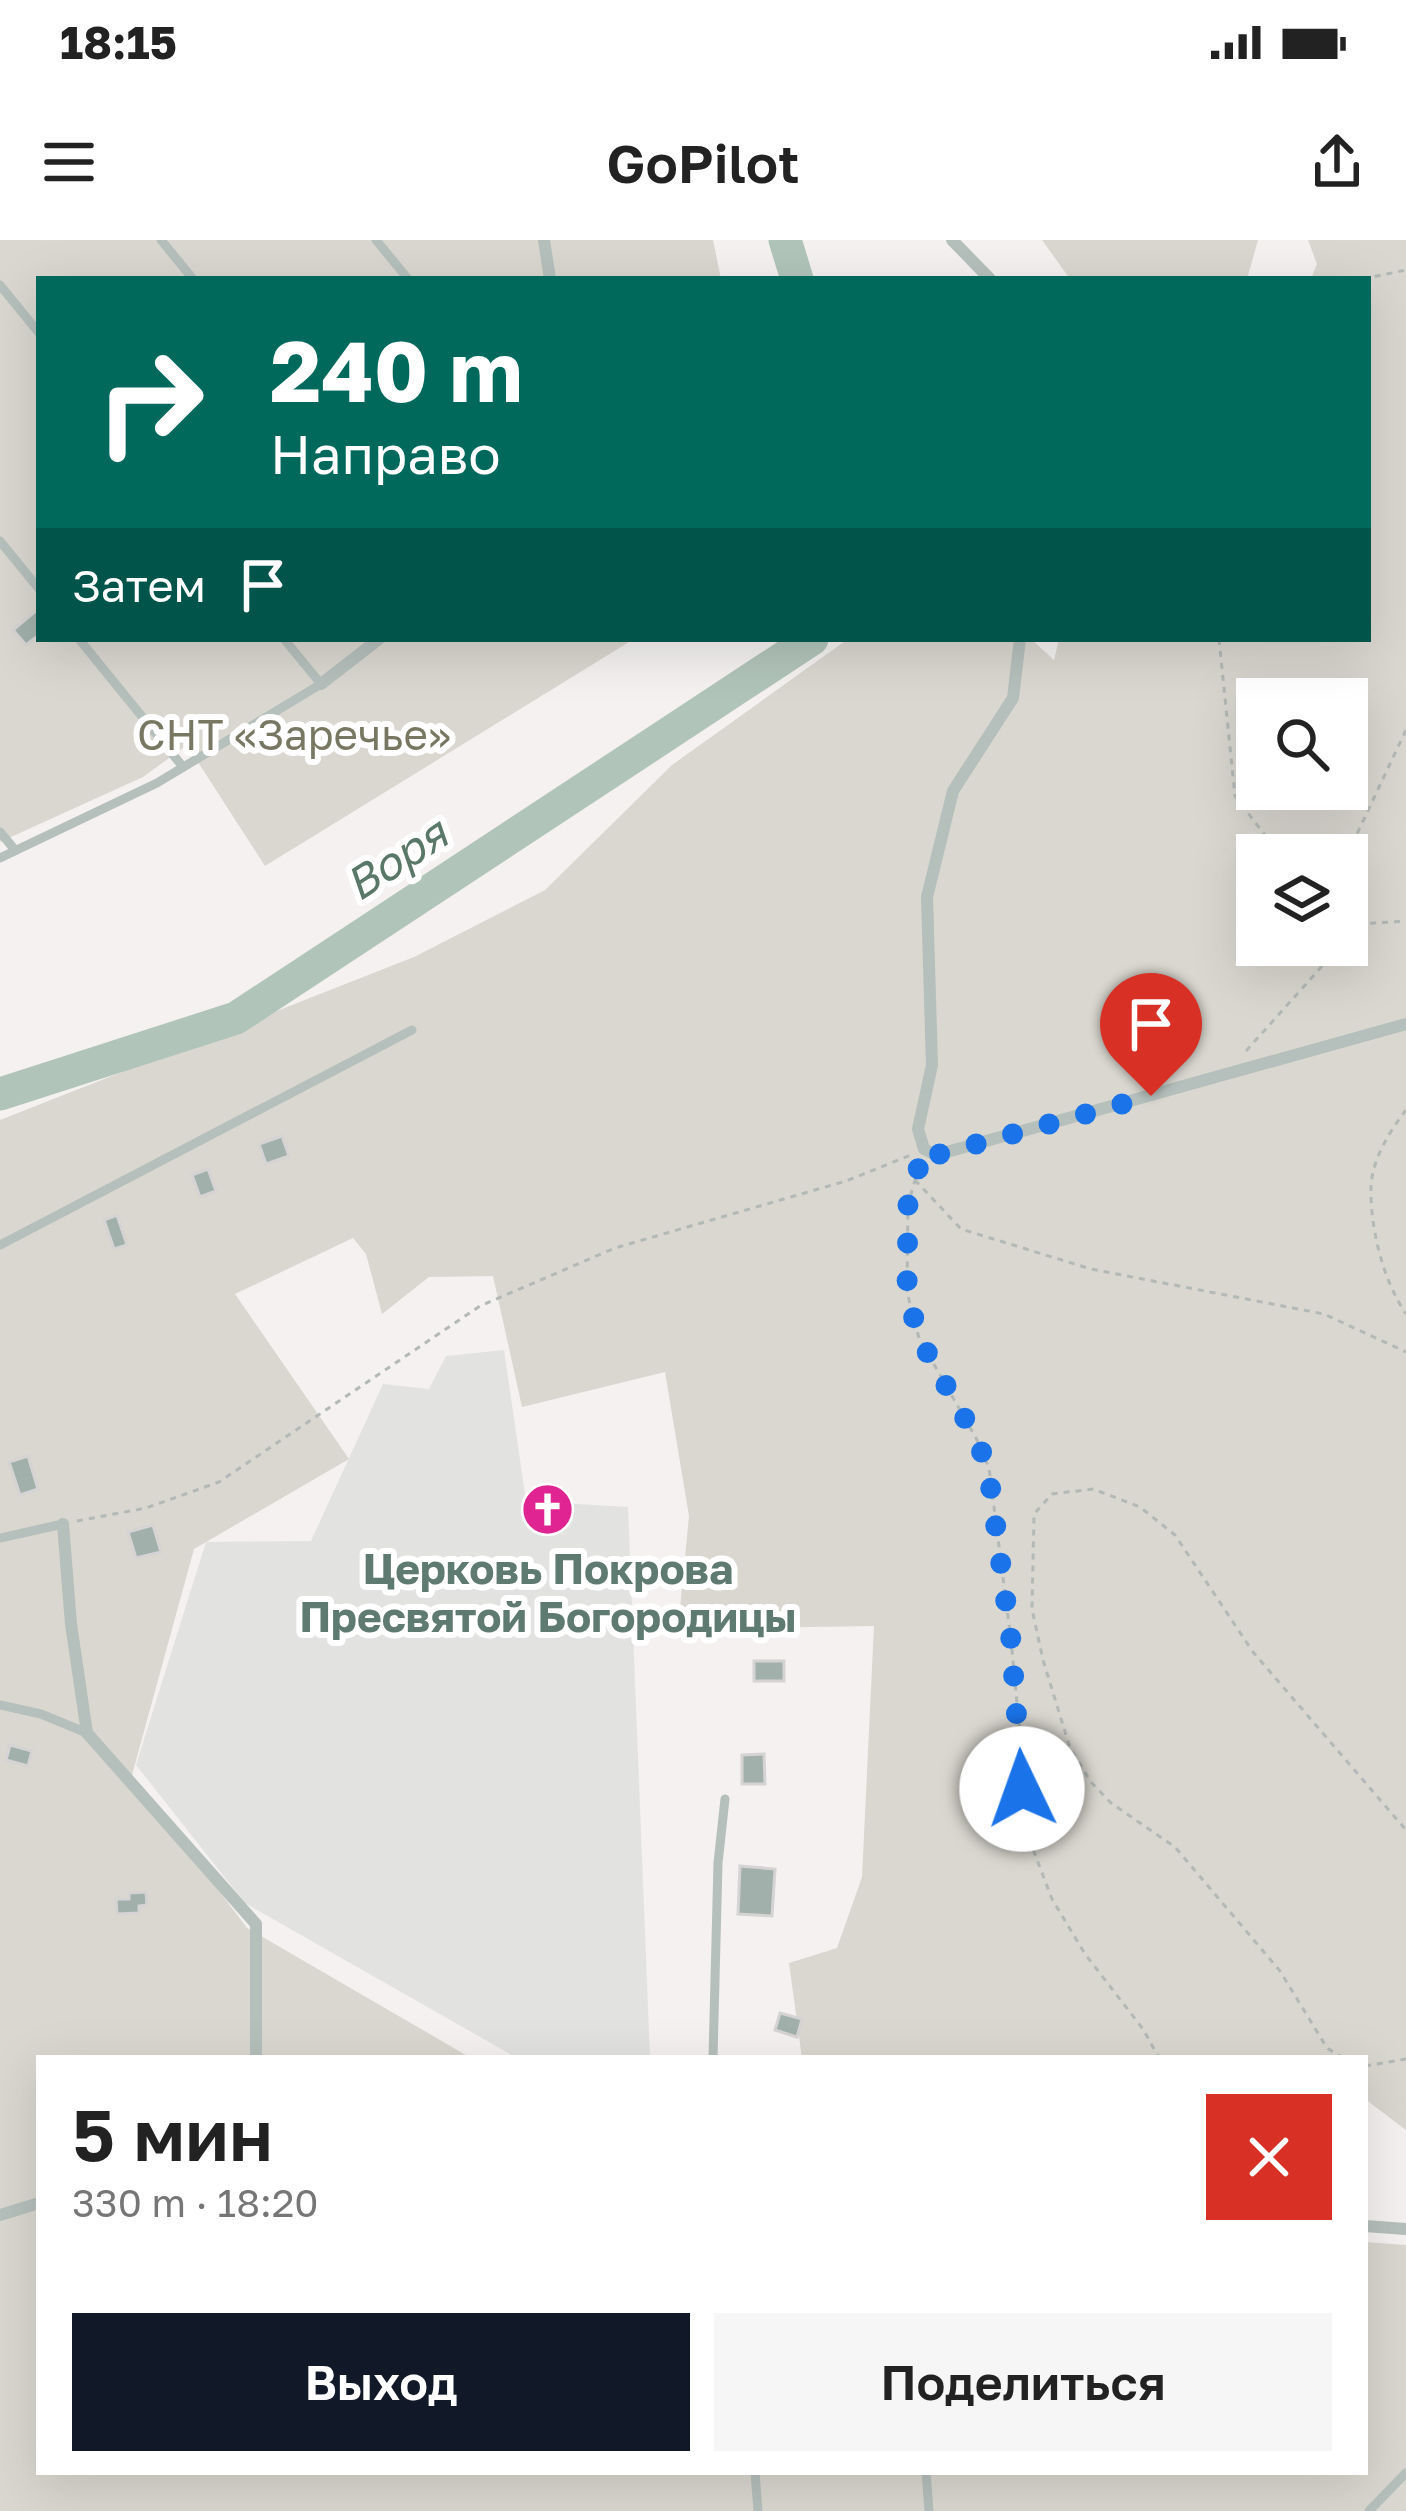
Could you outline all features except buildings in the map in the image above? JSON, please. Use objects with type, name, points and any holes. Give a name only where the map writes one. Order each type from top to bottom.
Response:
[{"type":"street","points":[[544,240],[550,276]]},
{"type":"street","points":[[952,240],[987,276]]},
{"type":"street","points":[[321,684],[375,642]]},
{"type":"street","points":[[1020,642],[1013,698],[953,791],[927,896],[932,1066],[918,1129],[924,1149],[936,1155],[1406,1024]]},
{"type":"street","points":[[63,1524],[87,1733],[256,1924],[256,2055]]},
{"type":"street","points":[[0,2215],[36,2204]]},
{"type":"street","points":[[1368,2226],[1406,2229]]},
{"type":"lane","points":[[161,240],[191,276]]},
{"type":"lane","points":[[376,240],[406,276]]},
{"type":"lane","points":[[0,285],[36,329]]},
{"type":"lane","points":[[0,542],[36,586]]},
{"type":"lane","points":[[81,642],[183,767]]},
{"type":"lane","points":[[0,857],[183,767],[321,684],[286,642]]},
{"type":"lane","points":[[0,832],[15,850]]},
{"type":"lane","points":[[0,1245],[412,1030]]},
{"type":"lane","points":[[0,1538],[63,1524]]},
{"type":"lane","points":[[0,1705],[41,1714],[87,1733]]},
{"type":"lane","points":[[713,2055],[718,1863],[725,1799]]},
{"type":"lane","points":[[1369,2511],[1406,2473]]},
{"type":"lane","points":[[755,2475],[758,2511]]},
{"type":"lane","points":[[926,2475],[929,2511]]},
{"type":"path","points":[[1371,277],[1406,270]]},
{"type":"path","points":[[1219,642],[1235,796],[1264,834]]},
{"type":"path","points":[[1357,834],[1406,730]]},
{"type":"path","points":[[1368,923],[1406,921]]},
{"type":"path","points":[[1224,1076],[1322,966]]},
{"type":"path","points":[[1406,1110],[1388,1135],[1371,1184],[1391,1292],[1406,1313]]},
{"type":"path","points":[[924,1149],[908,1204],[907,1292],[919,1338],[988,1468],[1011,1640],[1023,1823],[1052,1899],[1157,2055]]},
{"type":"path","points":[[63,1524],[146,1508],[219,1482],[480,1306],[615,1248],[846,1181],[924,1149]]},
{"type":"path","points":[[915,1180],[961,1229],[1091,1269],[1324,1314],[1406,1352]]},
{"type":"path","points":[[1338,2055],[1327,2048],[1280,1971],[1175,1847],[1111,1803],[1070,1748],[1032,1609],[1034,1514],[1052,1494],[1093,1490],[1140,1507],[1174,1535],[1253,1652],[1406,1830]]},
{"type":"path","points":[[1368,2065],[1406,2059]]},
{"type":"shaded area","points":[[504,1350],[526,1501],[628,1507],[650,2055],[512,2055],[245,1903],[136,1765],[206,1542],[311,1541],[383,1384],[429,1389],[446,1356]]},
{"type":"green space","name":"СНТ «Заречье»","points":[[0,240],[713,240],[720,276],[36,276],[36,642],[629,642],[265,866],[187,745],[143,777],[0,842]]},
{"type":"green space","points":[[1042,240],[1258,240],[1248,276],[1068,276]]},
{"type":"green space","points":[[1308,240],[1406,240],[1406,2130],[1368,2101],[1368,2055],[802,2055],[789,1963],[837,1948],[862,1877],[874,1626],[678,1629],[689,1516],[665,1372],[522,1407],[493,1276],[429,1277],[382,1314],[366,1254],[353,1238],[235,1294],[349,1459],[194,1549],[132,1775],[247,1928],[466,2055],[36,2055],[36,2475],[1368,2475],[1368,2242],[1406,2245],[1406,2511],[0,2511],[0,1120],[414,957],[545,890],[672,765],[844,642],[1034,642],[1054,660],[1058,642],[1371,642],[1371,276],[1312,276],[1317,264]]},
{"type":"waterway","name":"Воря","points":[[785,240],[796,276]]},
{"type":"waterway","name":"Воря","points":[[0,1094],[236,1018],[807,642]]},
{"type":"place","name":"Церковь Покрова Пресвятой Богородицы","points":[[548,1510]]},
{"type":"route","points":[[1022,1789],[1011,1640],[988,1468],[919,1338],[907,1292],[908,1204],[924,1149],[936,1155],[1151,1096]]}]
